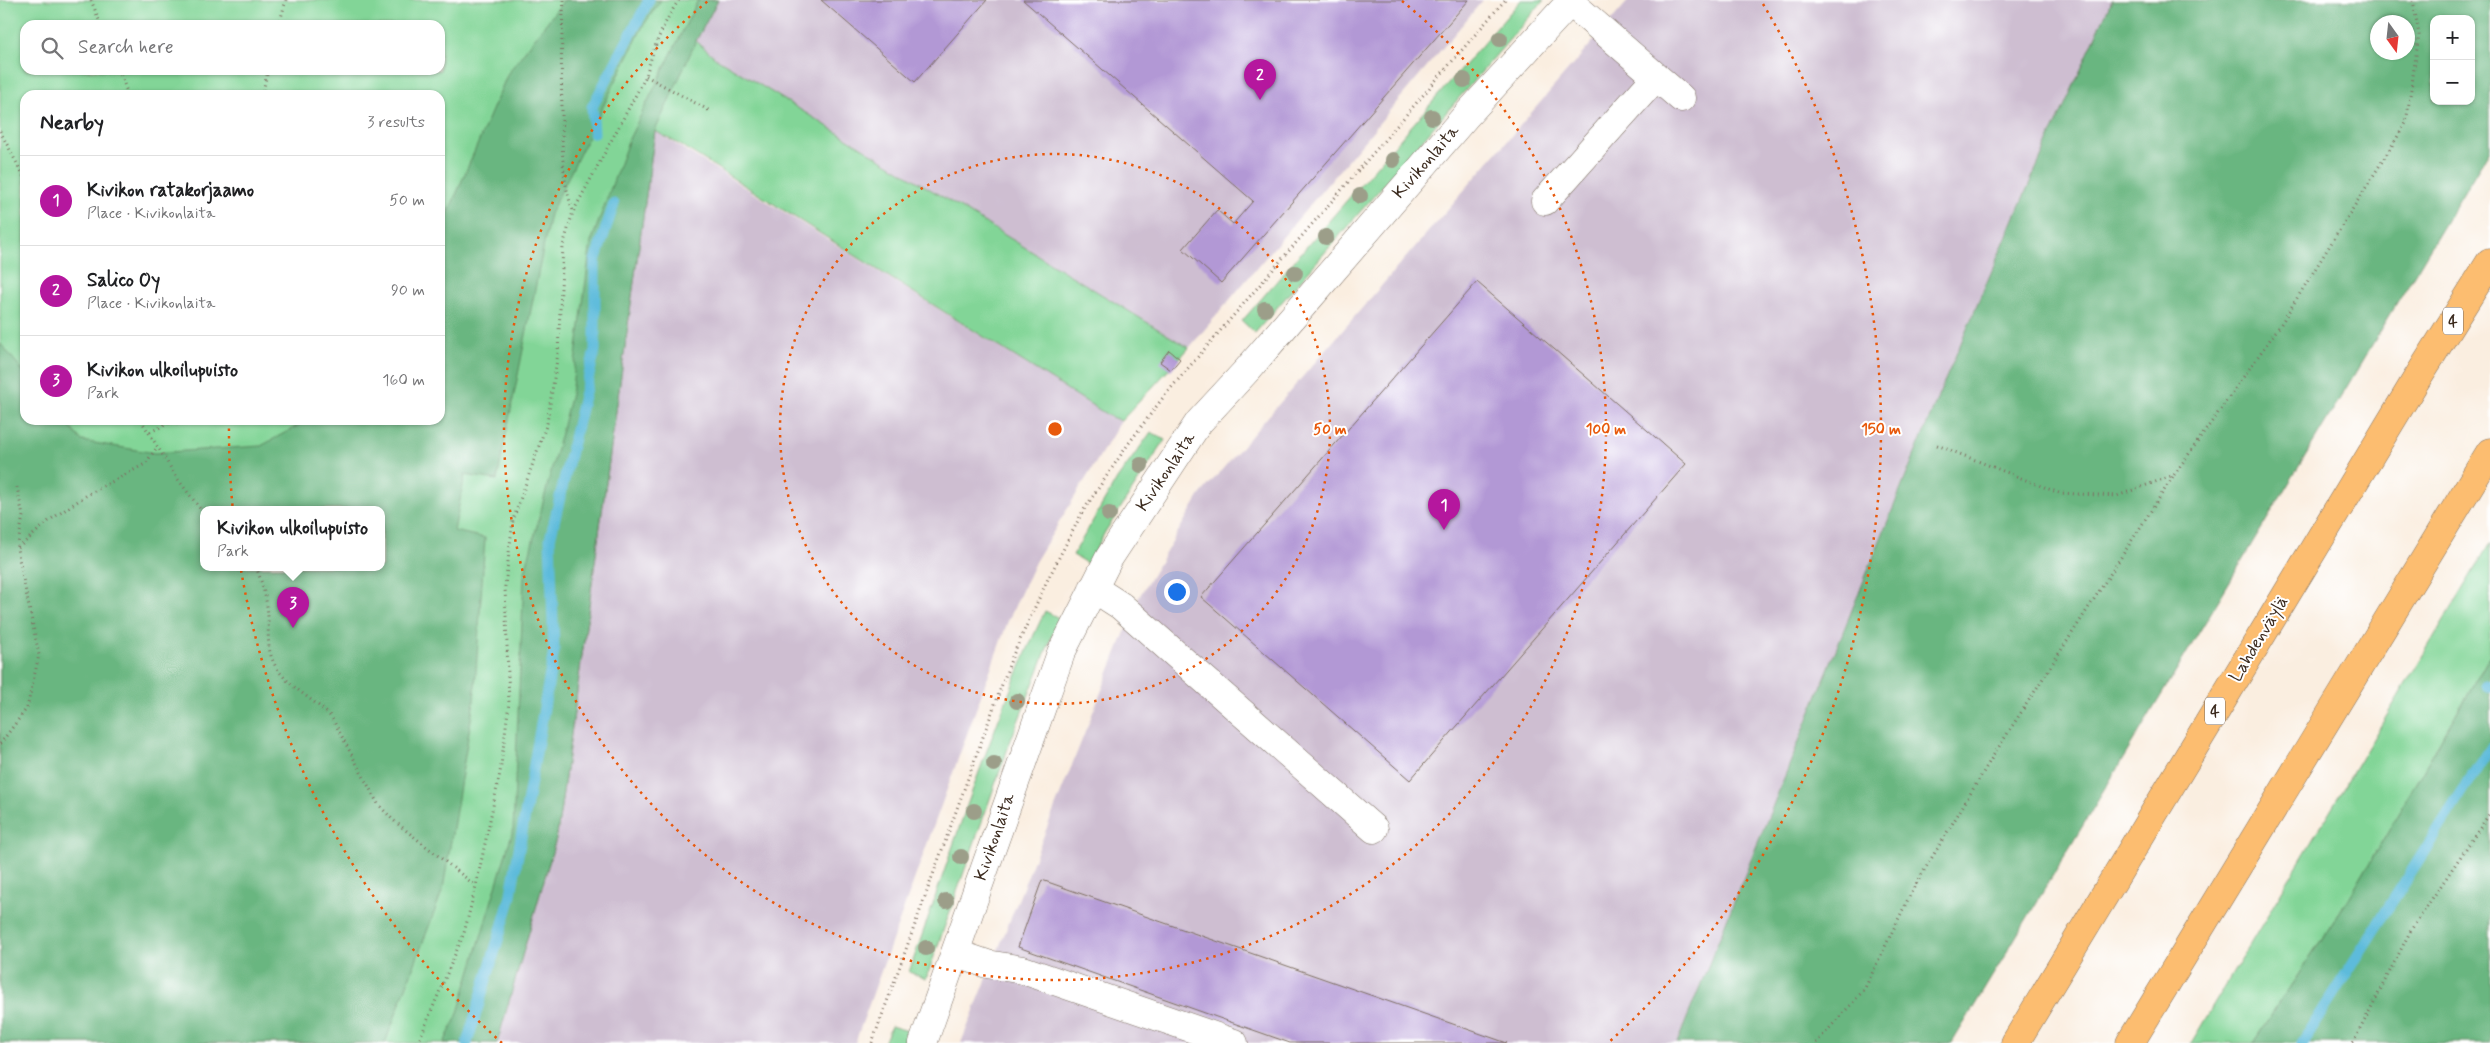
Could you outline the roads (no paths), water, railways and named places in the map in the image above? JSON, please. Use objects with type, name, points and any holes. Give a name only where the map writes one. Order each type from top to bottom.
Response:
[{"type":"highway","name":"Lahdenväylä","points":[[2015,1043],[2416,380],[2490,262]]},
{"type":"highway","points":[[2130,1043],[2490,452]]},
{"type":"street","points":[[1571,1],[1681,98]]},
{"type":"street","name":"Kivikonlaita","points":[[924,1043],[1062,652],[1109,558],[1199,422],[1248,369],[1465,117],[1571,1]]},
{"type":"street","points":[[1545,201],[1656,77]]},
{"type":"street","points":[[1093,588],[1121,606],[1374,829]]},
{"type":"street","points":[[955,953],[986,964],[1023,970],[1234,1043]]},
{"type":"waterway","points":[[594,133],[592,107],[649,0]]},
{"type":"waterway","points":[[467,1043],[510,900],[554,651],[550,539],[595,350],[595,261],[614,204]]},
{"type":"waterway","points":[[2486,685],[2490,687]]},
{"type":"waterway","points":[[2302,1043],[2490,748]]},
{"type":"place","name":"Salico Oy","points":[[1260,100]]},
{"type":"place","name":"Kivikon ratakorjaamo","points":[[1444,530]]},
{"type":"place","name":"Kivikon ulkoilupuisto","points":[[293,628]]}]
